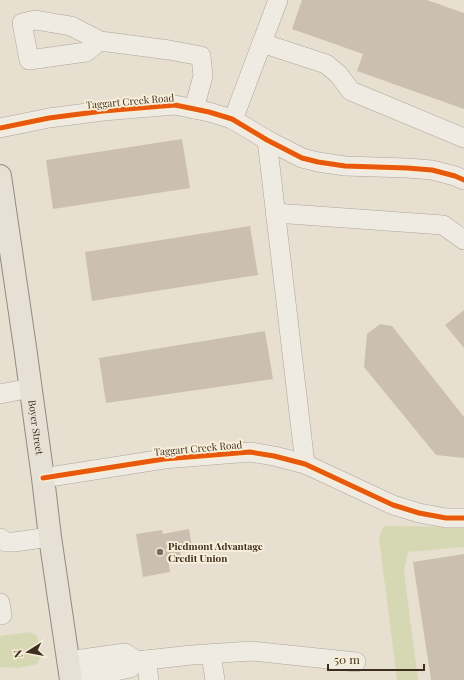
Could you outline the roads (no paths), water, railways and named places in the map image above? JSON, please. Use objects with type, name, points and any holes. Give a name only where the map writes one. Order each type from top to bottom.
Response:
[{"type":"main road","name":"Boyer Street","points":[[0,176],[70,674]]},
{"type":"street","points":[[233,120],[278,0]]},
{"type":"street","points":[[100,41],[169,50],[201,56],[203,76],[194,109]]},
{"type":"street","points":[[262,43],[326,64],[338,74],[350,91],[464,138]]},
{"type":"street","name":"Taggart Creek Road","points":[[0,128],[49,118],[103,111],[175,105],[209,112],[233,120],[302,158],[345,166],[432,170],[464,180]]},
{"type":"street","points":[[267,140],[305,464]]},
{"type":"street","points":[[275,213],[443,224],[464,240]]},
{"type":"street","points":[[0,394],[31,388]]},
{"type":"street","name":"Taggart Creek Road","points":[[43,478],[164,459],[250,452],[305,464],[393,506],[426,515],[446,518],[464,518]]},
{"type":"street","points":[[0,538],[6,542],[14,542],[50,537]]},
{"type":"street","points":[[0,603],[2,614],[0,615]]},
{"type":"street","points":[[70,674],[130,668],[142,661],[192,655],[251,651],[356,662]]},
{"type":"street","points":[[211,654],[215,680]]},
{"type":"street","points":[[142,661],[149,680]]},
{"type":"place","name":"Piedmont Advantage Credit Union","points":[[160,552]]}]
